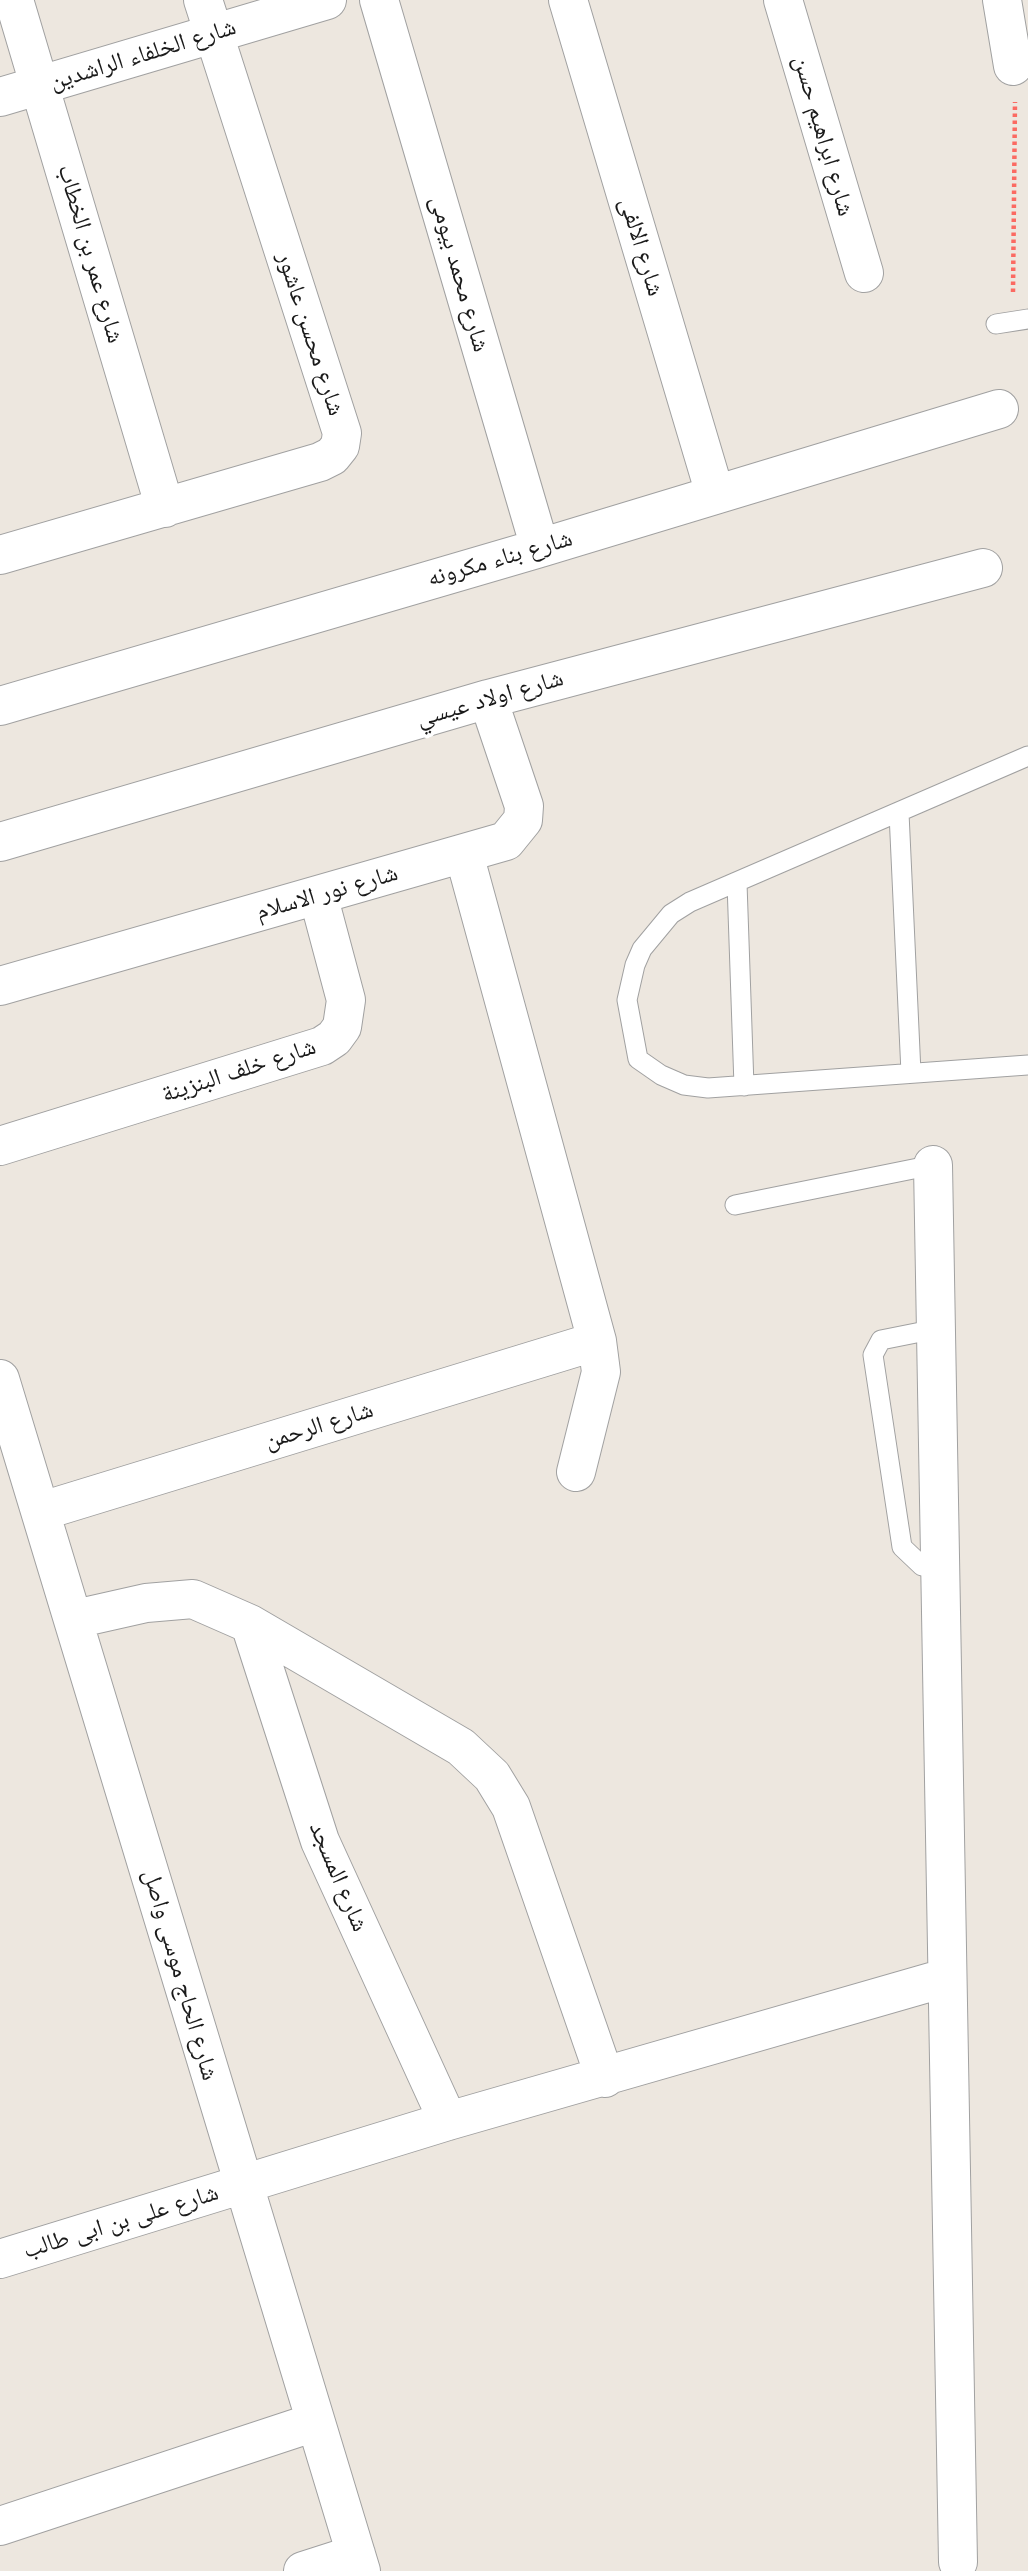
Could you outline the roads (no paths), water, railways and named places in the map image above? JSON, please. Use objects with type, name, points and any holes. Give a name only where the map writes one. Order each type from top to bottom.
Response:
[{"type":"street","name":"شارع عمر بن الخطاب","points":[[14,0],[165,508]]},
{"type":"street","name":"شارع الخلفاء الراشدين","points":[[0,97],[41,86],[208,17],[327,0]]},
{"type":"street","name":"شارع محمد بيومى","points":[[379,0],[540,548]]},
{"type":"street","name":"شارع الالفى","points":[[568,0],[715,494]]},
{"type":"street","name":"شارع ابراهيم حسن","points":[[783,0],[864,273]]},
{"type":"street","points":[[1002,0],[1013,66]]},
{"type":"street","name":"شارع محسن عاشور","points":[[0,555],[320,462],[332,456],[340,446],[342,433],[208,17]]},
{"type":"street","name":"شارع بناء مكرونه","points":[[0,706],[540,548],[999,409]]},
{"type":"street","name":"شارع اولاد عيسي","points":[[0,842],[488,699],[983,568]]},
{"type":"street","name":"شارع نور الاسلام","points":[[0,986],[506,841],[523,820],[521,790],[488,699]]},
{"type":"street","points":[[464,854],[597,1340],[601,1372],[576,1472]]},
{"type":"street","name":"شارع خلف البنزينة","points":[[0,1146],[322,1046],[334,1038],[342,1027],[346,1000],[318,895]]},
{"type":"street","points":[[933,1165],[945,1978],[958,2562]]},
{"type":"street","name":"شارع الرحمن","points":[[42,1511],[597,1340]]},
{"type":"street","name":"شارع الحاج موسى واصل","points":[[0,1379],[75,1619],[242,2184],[358,2563]]},
{"type":"street","points":[[75,1619],[146,1603],[193,1599],[250,1624],[426,1724],[461,1747],[492,1776],[511,1807],[606,2078]]},
{"type":"street","name":"شارع المسجد","points":[[250,1624],[320,1841],[448,2121]]},
{"type":"street","name":"شارع على بن ابى طالب","points":[[0,2259],[448,2121],[606,2078],[945,1978]]},
{"type":"street","points":[[0,2526],[314,2422]]},
{"type":"street","points":[[303,2571],[358,2563]]},
{"type":"lane","points":[[1028,756],[690,902],[655,930],[635,965],[627,1000],[638,1059],[649,1068],[684,1085],[708,1088],[744,1086],[1028,1065]]},
{"type":"lane","points":[[899,813],[911,1073]]},
{"type":"lane","points":[[737,883],[744,1086]]},
{"type":"lane","points":[[735,1205],[933,1165]]},
{"type":"lane","points":[[936,1329],[881,1340],[873,1355],[902,1547],[922,1566],[939,1569]]}]
